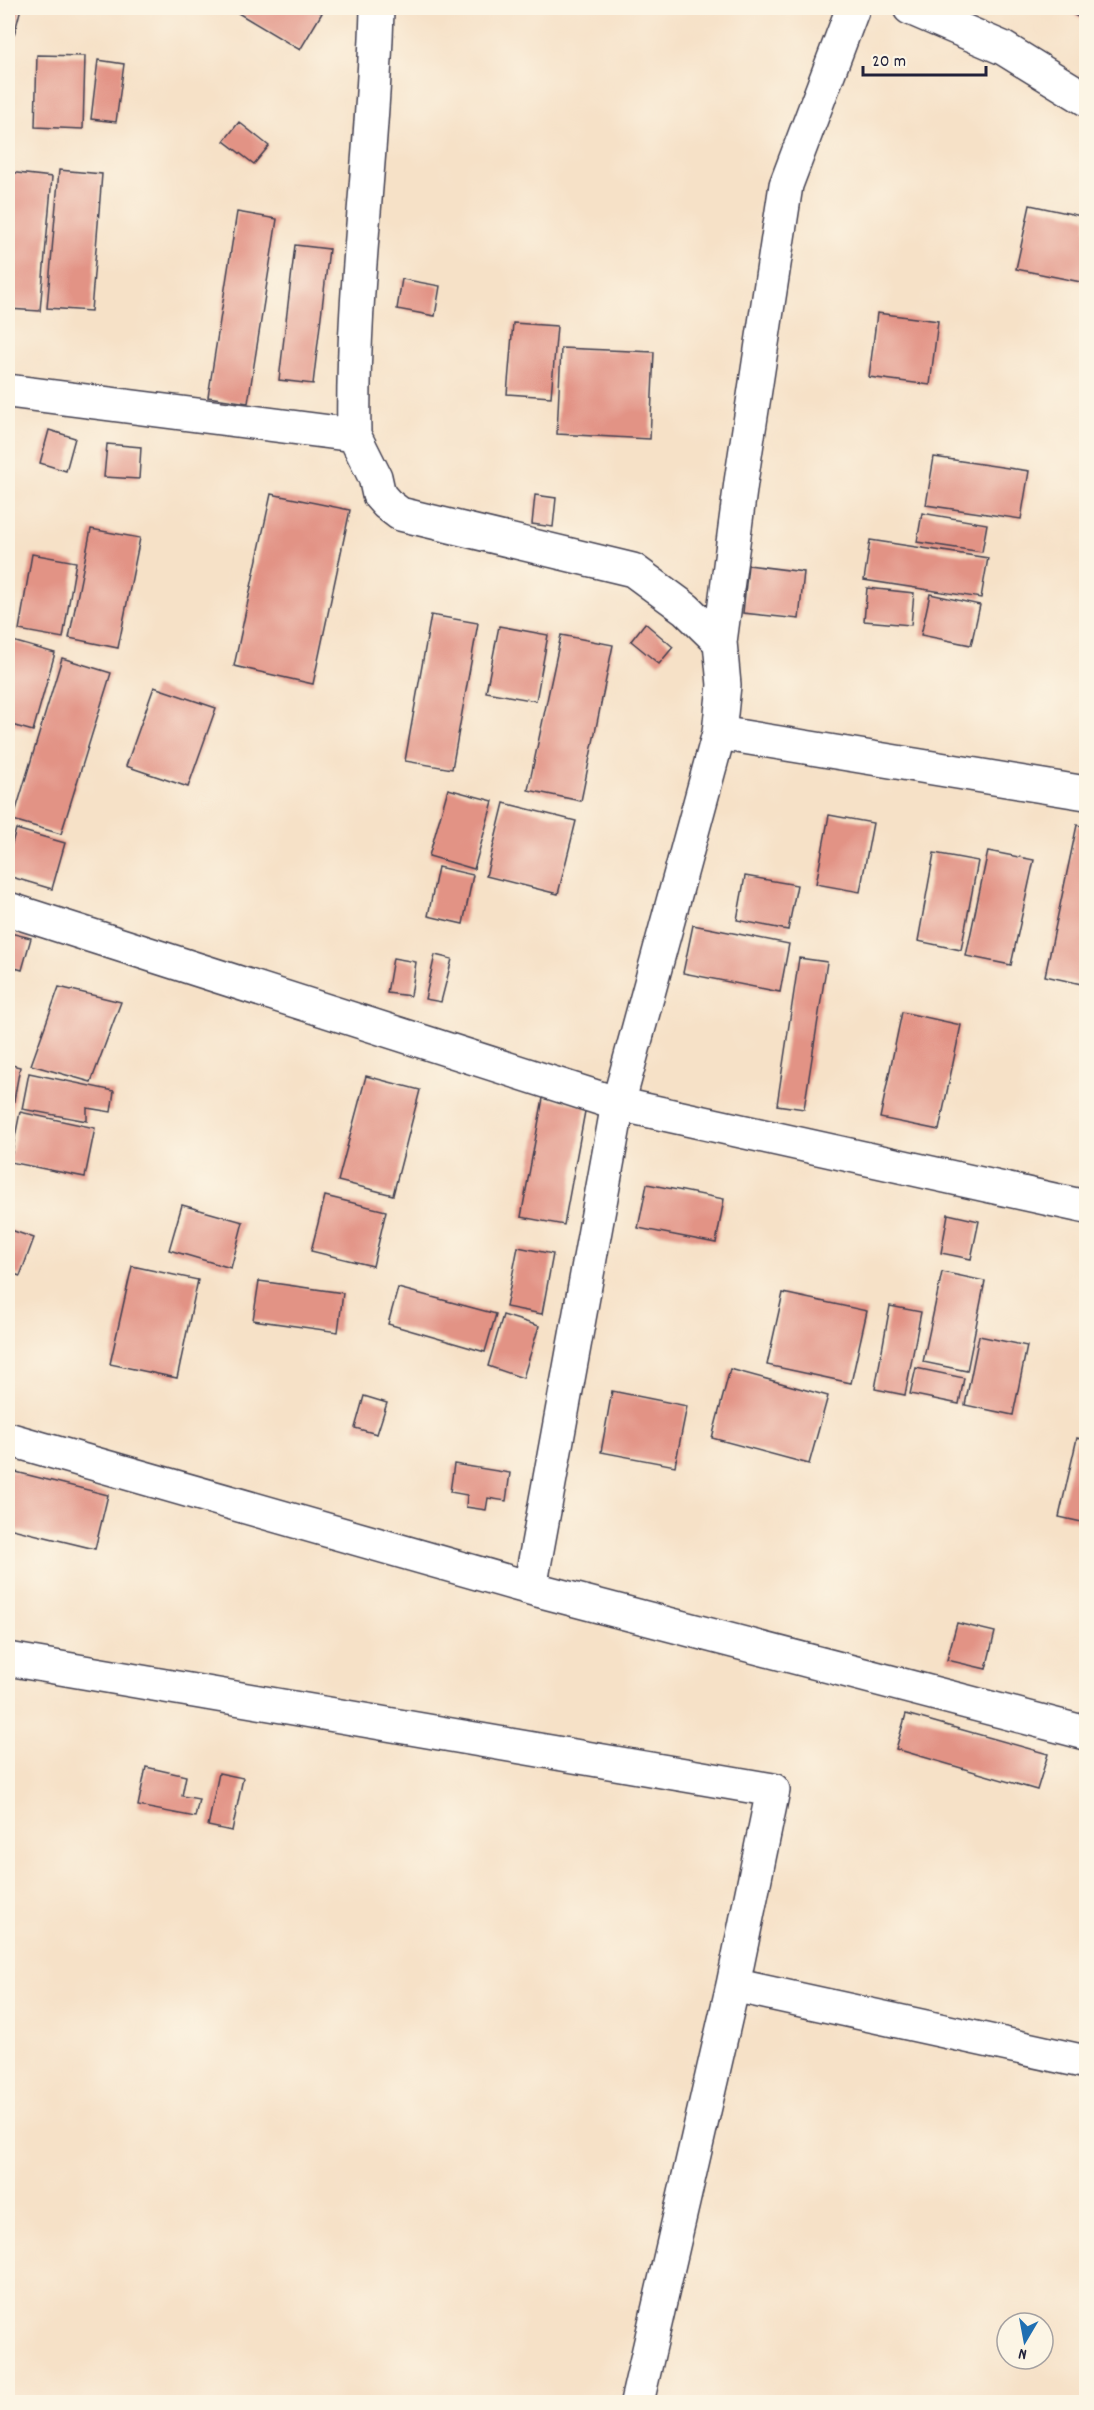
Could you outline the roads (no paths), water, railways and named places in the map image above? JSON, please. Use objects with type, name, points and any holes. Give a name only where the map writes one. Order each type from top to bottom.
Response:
[{"type":"street","points":[[377,8],[376,60],[358,282],[353,387],[354,435],[375,477],[379,495],[400,514],[633,570],[686,609],[720,642]]},
{"type":"street","points":[[530,1588],[618,1104],[719,734],[724,685],[720,642],[741,482],[786,185],[853,8]]},
{"type":"street","points":[[910,8],[1003,48],[1086,99]]},
{"type":"street","points":[[8,391],[354,435]]},
{"type":"street","points":[[719,734],[1086,794]]},
{"type":"street","points":[[8,909],[618,1104],[1086,1207]]},
{"type":"street","points":[[8,1439],[530,1588],[1086,1733]]},
{"type":"street","points":[[8,1659],[773,1790],[733,1985],[637,2403]]},
{"type":"street","points":[[733,1985],[1086,2062]]}]
